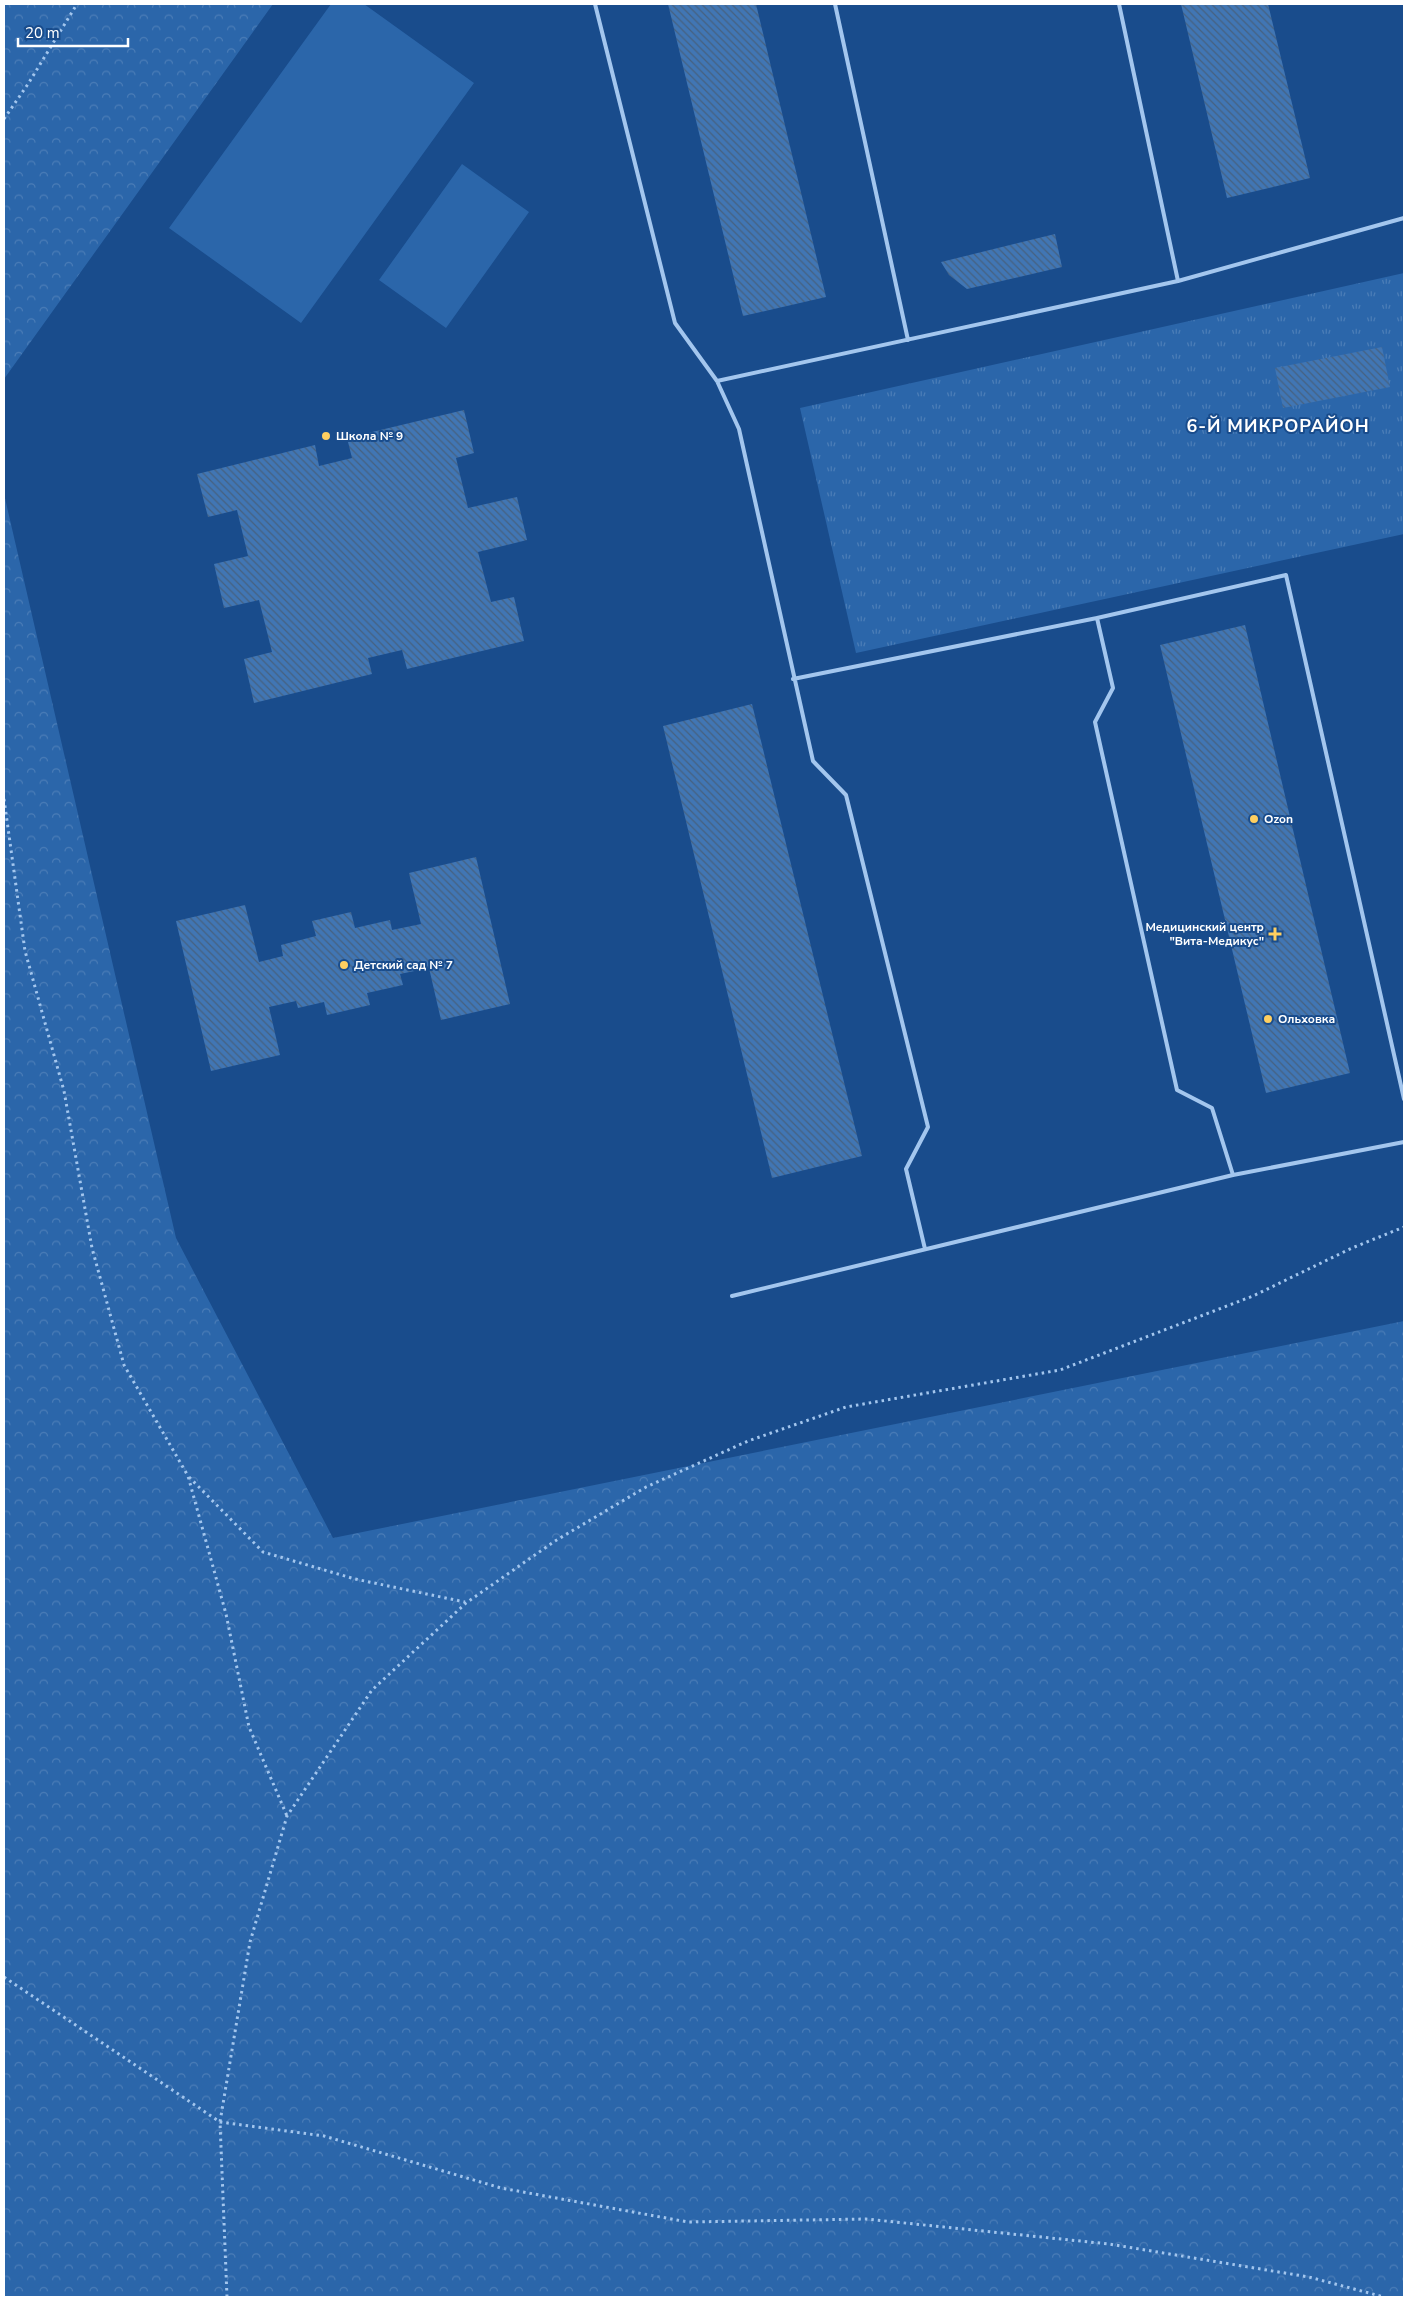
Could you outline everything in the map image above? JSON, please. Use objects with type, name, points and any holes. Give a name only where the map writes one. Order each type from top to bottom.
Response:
[{"type":"lane","points":[[595,4],[675,323],[717,381],[739,429],[793,679],[813,761],[846,795],[928,1127],[906,1169],[925,1249]]},
{"type":"lane","points":[[834,4],[908,340]]},
{"type":"lane","points":[[1119,4],[1178,281]]},
{"type":"lane","points":[[717,381],[1178,281],[1404,218]]},
{"type":"lane","points":[[793,679],[1097,618],[1286,575],[1404,1098]]},
{"type":"lane","points":[[1097,618],[1113,688],[1094,722],[1178,1090],[1212,1108],[1233,1175]]},
{"type":"lane","points":[[732,1296],[1233,1175],[1404,1142]]},
{"type":"path","points":[[4,119],[28,84],[77,4]]},
{"type":"path","points":[[4,799],[25,952],[64,1091],[92,1248],[124,1364],[188,1476],[226,1614],[249,1728],[287,1816]]},
{"type":"path","points":[[227,2297],[220,2122],[250,1942],[287,1816],[372,1690],[466,1603],[555,1541],[646,1487],[748,1440],[846,1407],[1060,1370],[1253,1296],[1352,1248],[1404,1227]]},
{"type":"path","points":[[188,1476],[263,1552],[355,1579],[466,1603]]},
{"type":"path","points":[[4,1977],[220,2122],[324,2136],[501,2188],[688,2222],[866,2218],[1109,2244],[1309,2277],[1384,2297]]},
{"type":"green space","points":[[4,4],[273,4],[4,379]]},
{"type":"green space","points":[[331,4],[364,4],[474,83],[301,323],[169,228]]},
{"type":"green space","points":[[462,164],[529,212],[446,328],[379,280]]},
{"type":"green space","points":[[1404,273],[1404,534],[856,653],[800,408]]},
{"type":"green space","points":[[4,494],[176,1238],[333,1538],[1404,1321],[1404,2297],[4,2297]]},
{"type":"building","points":[[668,4],[756,4],[826,297],[743,316]]},
{"type":"building","points":[[1181,4],[1268,4],[1310,178],[1227,198]]},
{"type":"building","points":[[1055,234],[1062,267],[967,289],[949,275],[941,262]]},
{"type":"building","points":[[1382,347],[1390,387],[1283,408],[1275,368]]},
{"type":"building","points":[[464,410],[474,453],[456,458],[468,508],[517,497],[527,540],[478,552],[491,602],[514,597],[524,641],[407,669],[402,650],[368,658],[372,674],[254,703],[244,659],[272,652],[259,600],[224,608],[214,564],[248,556],[237,510],[208,517],[197,474],[315,445],[319,466],[352,458],[347,438]]},
{"type":"building","points":[[1245,625],[1350,1073],[1266,1093],[1160,645]]},
{"type":"building","points":[[752,704],[862,1156],[772,1178],[663,726]]},
{"type":"building","name":"Детский сад № 7","points":[[476,857],[510,1004],[441,1020],[429,968],[400,974],[403,985],[367,993],[370,1005],[327,1015],[324,1002],[298,1008],[296,1001],[269,1007],[280,1055],[211,1071],[176,921],[245,905],[259,962],[283,956],[281,945],[316,936],[312,921],[351,912],[355,928],[390,920],[392,930],[421,924],[409,873]]},
{"type":"place","name":"Школа № 9","points":[[326,436]]},
{"type":"place","name":"Ozon","points":[[1254,819]]},
{"type":"place","name":"Медицинский центр \"Вита-Медикус\"","points":[[1275,934]]},
{"type":"place","name":"Детский сад № 7","points":[[344,965]]},
{"type":"place","name":"Ольховка","points":[[1268,1019]]},
{"type":"district","name":"6-Й МИКРОРАЙОН","points":[[1278,426]]}]
